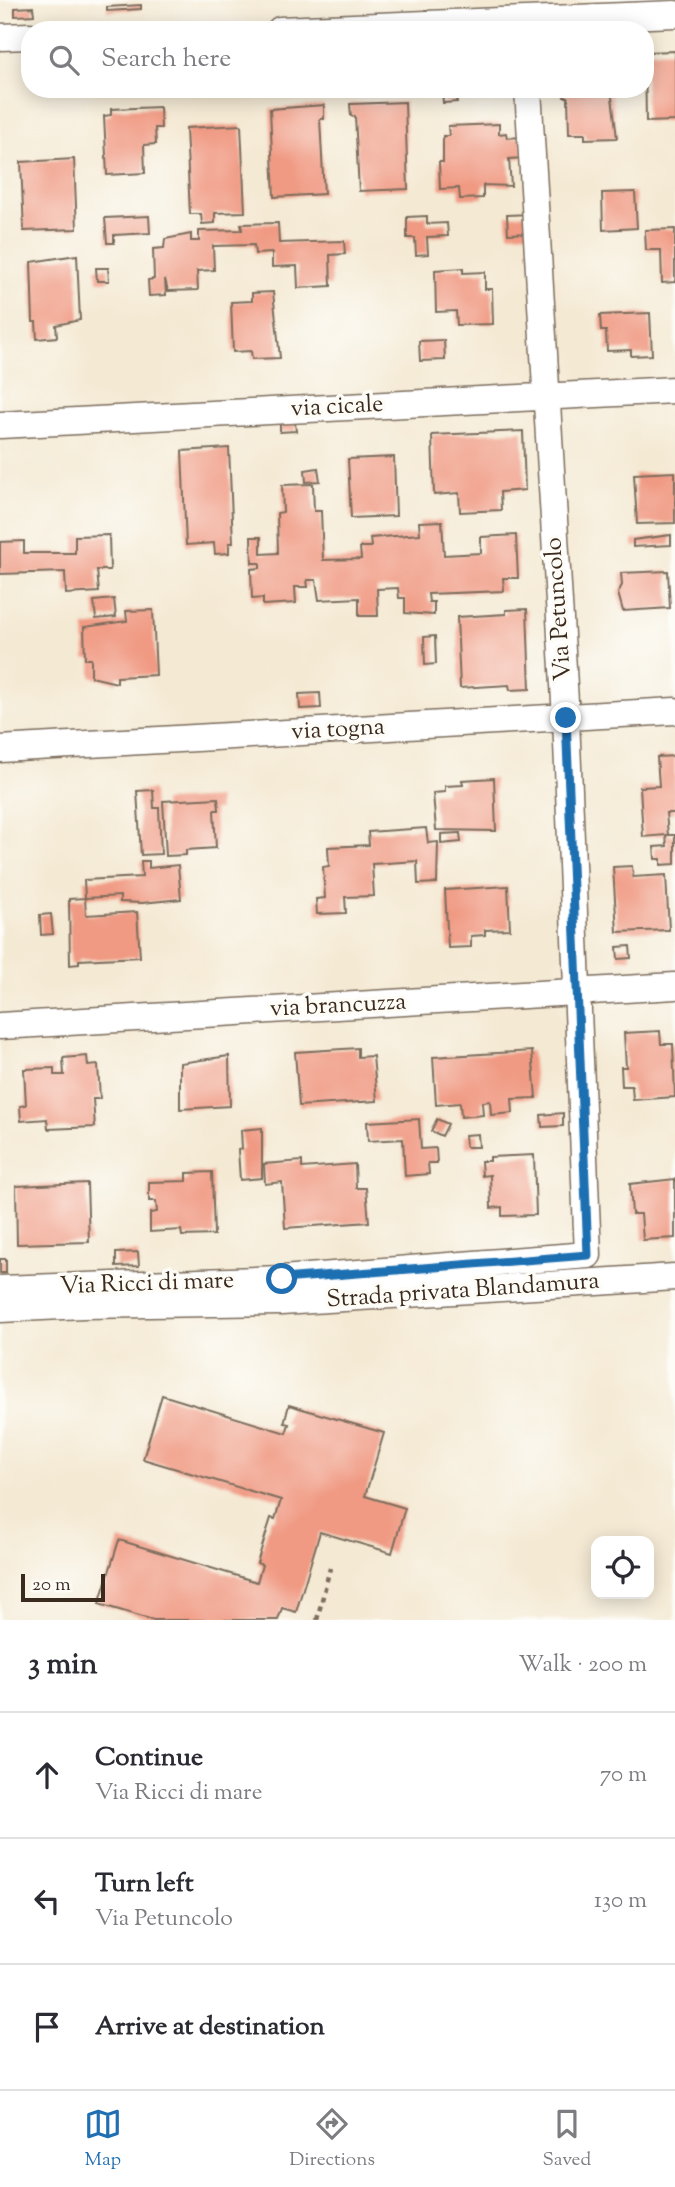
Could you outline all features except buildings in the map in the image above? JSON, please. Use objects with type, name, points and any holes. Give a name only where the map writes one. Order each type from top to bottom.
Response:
[{"type":"street","points":[[450,21],[675,14]]},
{"type":"street","points":[[0,37],[21,36]]},
{"type":"street","name":"Via Petuncolo","points":[[281,1291],[588,1255],[566,718],[528,98]]},
{"type":"street","name":"via cicale","points":[[0,425],[675,390]]},
{"type":"street","name":"via togna","points":[[0,749],[675,711]]},
{"type":"street","name":"via brancuzza","points":[[0,1027],[675,986]]},
{"type":"street","name":"Strada privata Blandamura","points":[[0,1310],[83,1296],[675,1277]]},
{"type":"street","name":"Via Ricci di mare","points":[[0,1289],[83,1296]]},
{"type":"path","points":[[317,1620],[330,1568]]},
{"type":"route","points":[[282,1279],[588,1255],[566,718]]}]
